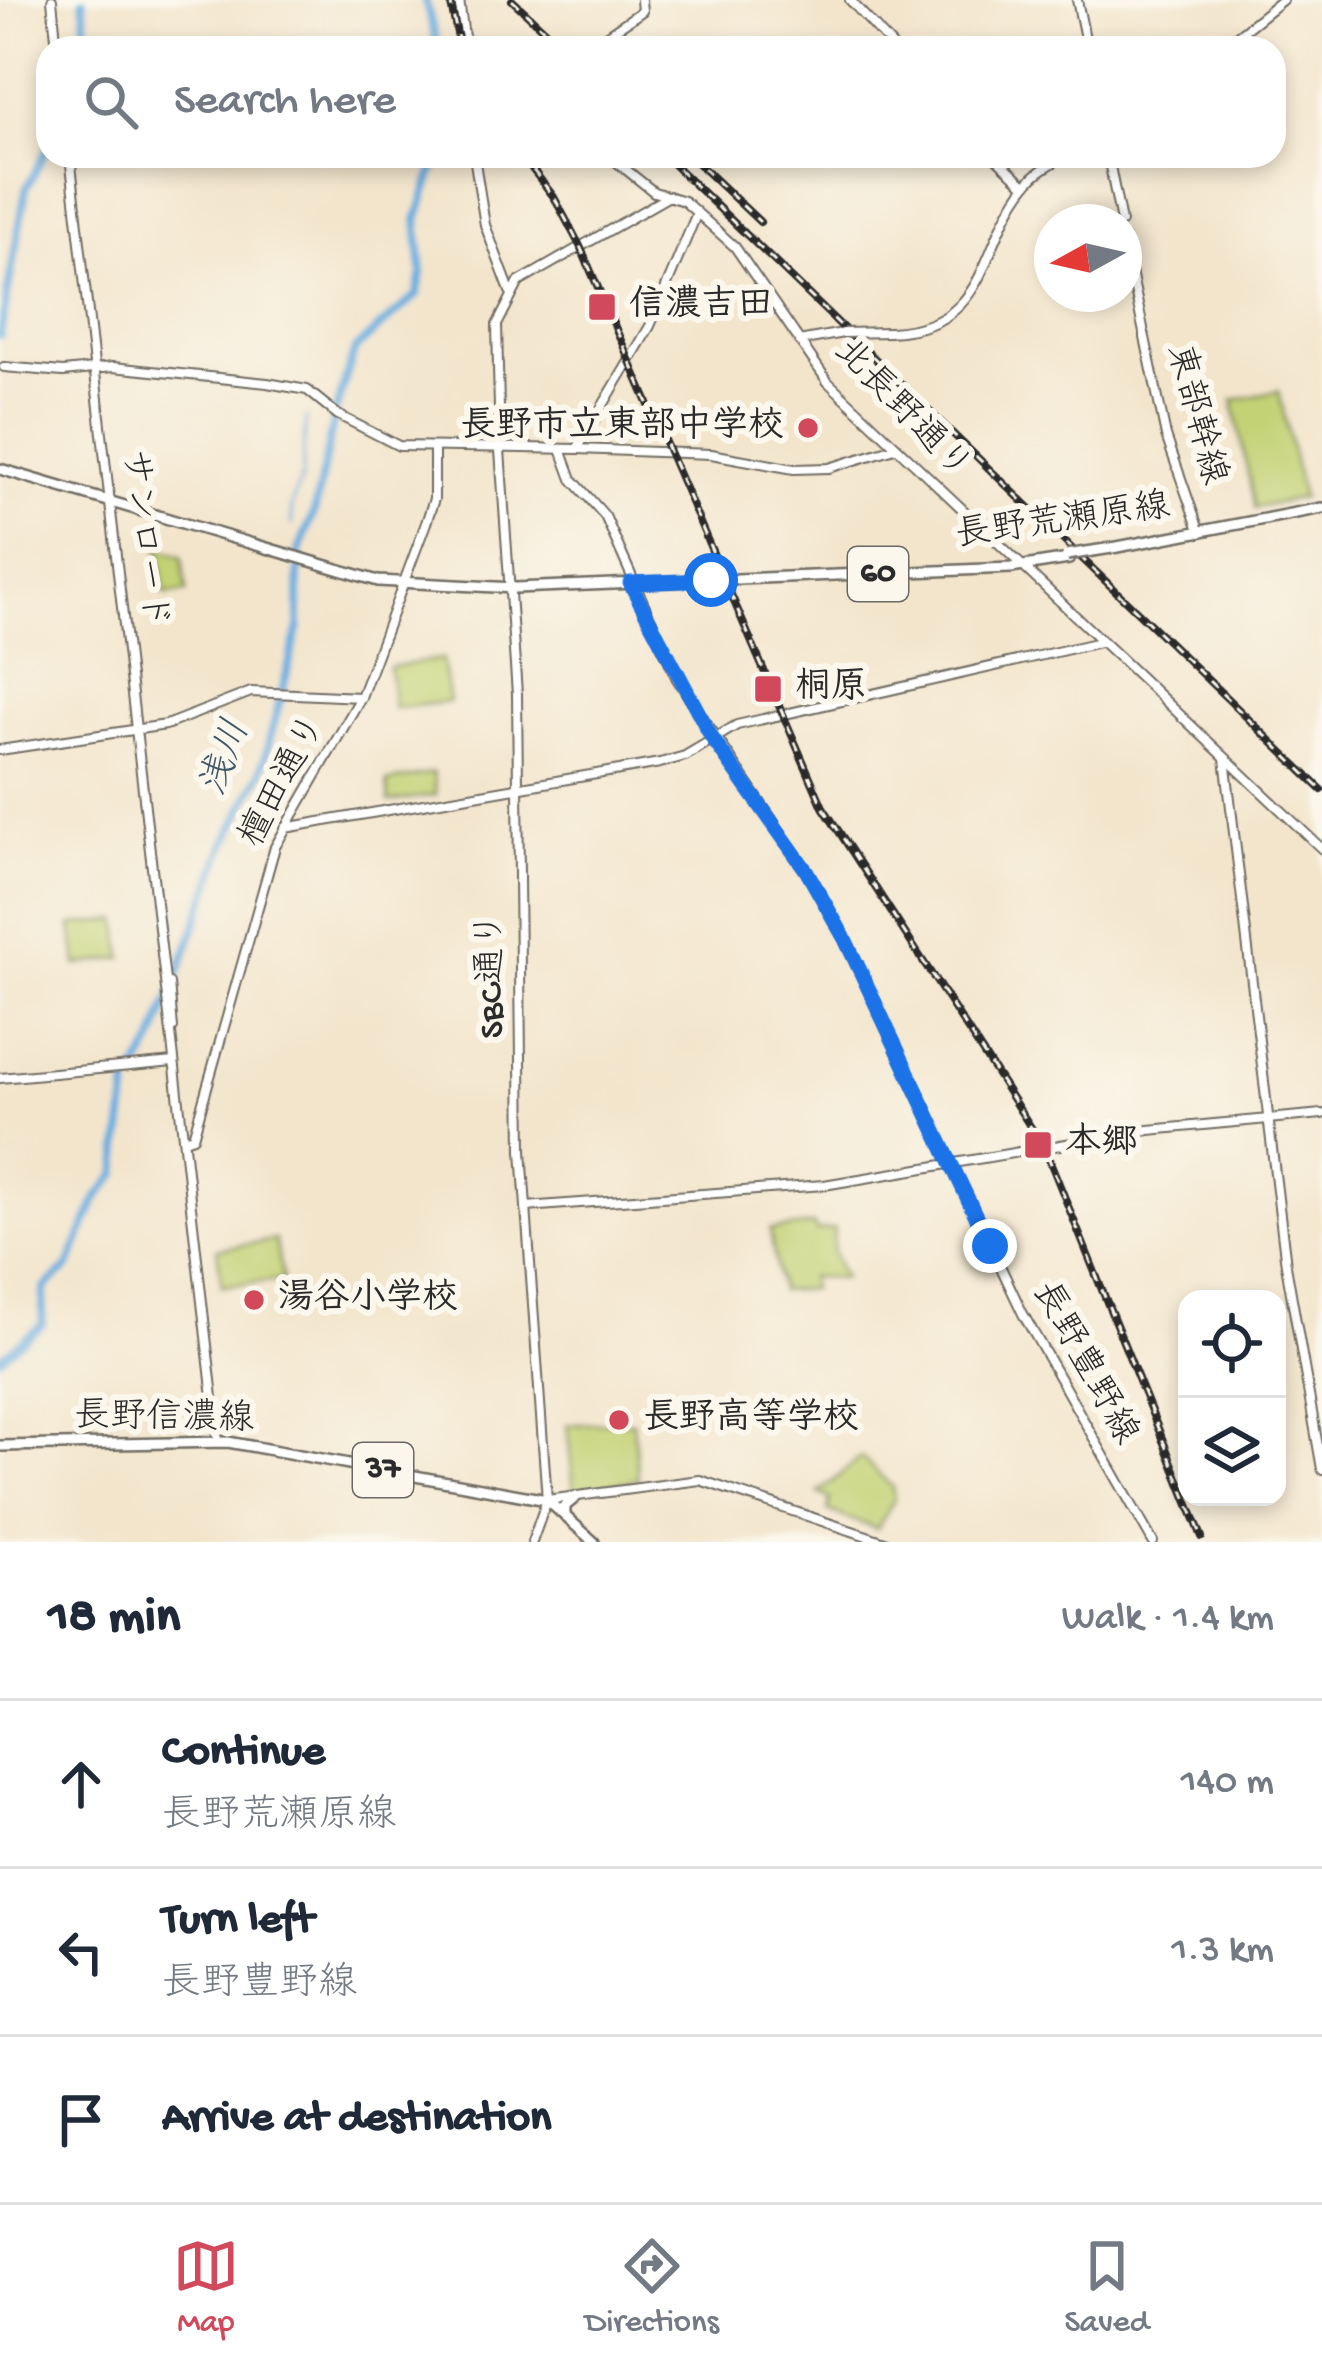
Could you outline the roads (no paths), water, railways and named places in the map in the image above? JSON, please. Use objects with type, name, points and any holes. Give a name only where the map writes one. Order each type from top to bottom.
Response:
[{"type":"main road","points":[[0,470],[298,559],[403,583],[509,586],[711,578]]},
{"type":"main road","name":"長野荒瀬原線","points":[[736,577],[1018,565],[1322,510]]},
{"type":"main road","name":"長野信濃線","points":[[0,1446],[218,1441],[547,1500]]},
{"type":"main road","points":[[566,1518],[565,1506],[576,1497]]},
{"type":"main road","points":[[547,1500],[594,1542]]},
{"type":"street","points":[[52,0],[56,36]]},
{"type":"street","points":[[459,0],[464,36]]},
{"type":"street","points":[[602,36],[629,14],[642,11],[641,0]]},
{"type":"street","points":[[850,0],[884,36]]},
{"type":"street","points":[[1077,0],[1084,36]]},
{"type":"street","points":[[1237,36],[1282,0]]},
{"type":"street","name":"サンロード","points":[[71,168],[163,953]]},
{"type":"street","points":[[476,168],[485,225],[510,291],[669,196]]},
{"type":"street","name":"北長野通り","points":[[622,168],[640,184],[697,213],[735,247],[828,382],[1322,849]]},
{"type":"street","points":[[1007,168],[1025,185]]},
{"type":"street","points":[[800,341],[843,333],[921,329],[957,309],[984,272],[1025,185],[1048,168]]},
{"type":"street","points":[[1110,168],[1117,204]]},
{"type":"street","points":[[577,449],[650,326],[697,213]]},
{"type":"street","name":"SBC通り","points":[[510,291],[497,325],[500,450],[518,784],[526,1207],[547,1500]]},
{"type":"street","name":"東部幹線","points":[[1140,312],[1166,436],[1200,533]]},
{"type":"street","points":[[0,378],[2,366],[285,386],[315,394],[336,413],[398,446],[710,454],[794,469],[850,463],[895,448]]},
{"type":"street","name":"檀田通り","points":[[184,1140],[193,1137],[257,903],[285,828],[361,697],[434,499],[434,448]]},
{"type":"street","name":"長野豊野線","points":[[562,452],[572,479],[604,516],[629,581],[712,738],[806,870],[859,966],[1023,1313],[1154,1542]]},
{"type":"street","points":[[285,828],[349,821],[518,784],[660,764],[685,756],[737,725],[1100,642]]},
{"type":"street","points":[[0,750],[178,721],[239,694],[361,697]]},
{"type":"street","points":[[1225,757],[1291,1299],[1322,1469]]},
{"type":"street","points":[[163,953],[174,1062]]},
{"type":"street","points":[[163,953],[167,1024],[218,1441]]},
{"type":"street","points":[[0,1078],[174,1062]]},
{"type":"street","points":[[526,1207],[824,1185],[1149,1130],[1322,1114]]},
{"type":"street","points":[[532,1542],[547,1500],[700,1480],[885,1542]]},
{"type":"waterway","points":[[83,0],[87,36]]},
{"type":"waterway","name":"浅川","points":[[425,0],[435,36]]},
{"type":"waterway","points":[[0,335],[26,189],[37,168]]},
{"type":"waterway","name":"浅川","points":[[0,1358],[42,1325],[44,1289],[69,1266],[97,1198],[117,1174],[128,1085],[153,1044],[224,847],[261,772],[299,627],[299,551],[315,509],[335,412],[355,349],[417,295],[422,273],[417,220],[434,168]]},
{"type":"waterway","points":[[302,472],[306,417]]},
{"type":"waterway","points":[[292,525],[291,506],[302,476]]},
{"type":"tunnel","points":[[711,580],[737,579]]},
{"type":"railway","points":[[450,0],[458,36]]},
{"type":"railway","points":[[512,0],[551,36]]},
{"type":"railway","points":[[531,168],[554,197],[580,246],[823,807],[1045,1149],[1202,1537]]},
{"type":"railway","points":[[677,168],[1322,790]]},
{"type":"railway","points":[[703,168],[760,222]]},
{"type":"place","name":"信濃吉田","points":[[602,307]]},
{"type":"place","name":"長野市立東部中学校","points":[[808,428]]},
{"type":"place","name":"桐原","points":[[768,689]]},
{"type":"place","name":"本郷","points":[[1038,1145]]},
{"type":"place","name":"湯谷小学校","points":[[254,1300]]},
{"type":"place","name":"長野高等学校","points":[[619,1420]]}]
